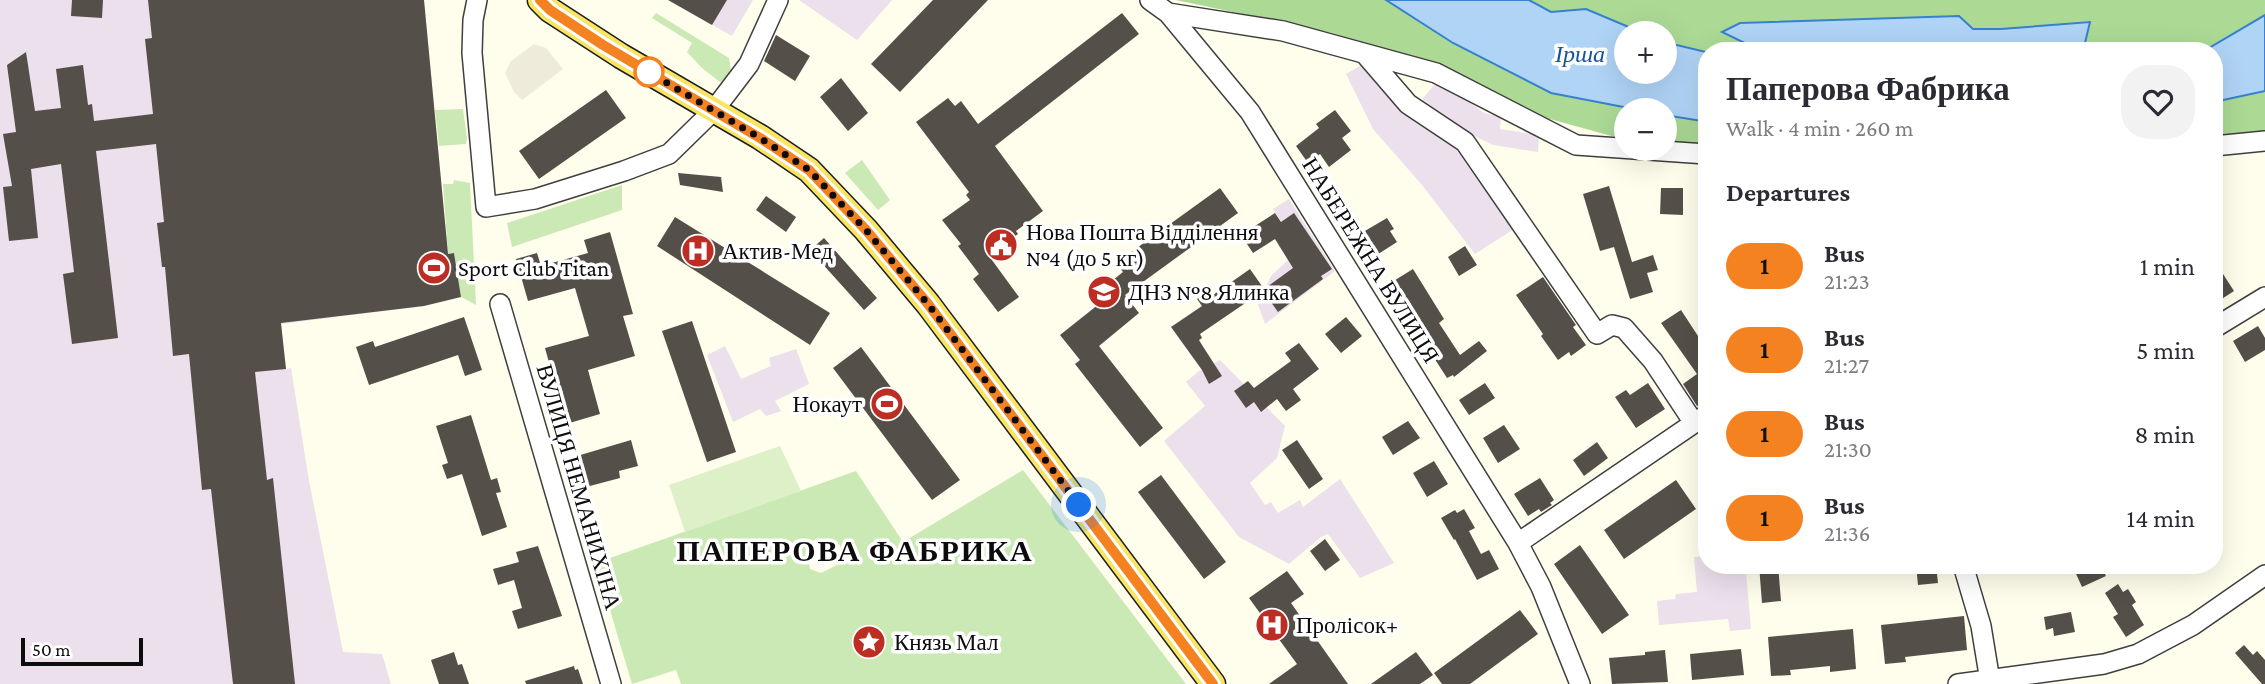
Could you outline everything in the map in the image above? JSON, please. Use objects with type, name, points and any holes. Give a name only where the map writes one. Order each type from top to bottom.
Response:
[{"type":"main road","points":[[540,0],[550,10],[611,50],[809,170],[866,230],[935,314],[1213,684]]},
{"type":"street","points":[[477,0],[473,20],[472,53],[486,207],[535,199],[624,172],[668,154],[714,110],[749,64],[778,0]]},
{"type":"street","name":"НАБЕРЕЖНА ВУЛИЦЯ","points":[[1150,0],[1168,13],[1250,112],[1518,543],[1541,587],[1580,684]]},
{"type":"street","name":"НАБЕРЕЖНА ВУЛИЦЯ","points":[[1168,13],[1283,32],[1436,73],[1576,145],[1698,153]]},
{"type":"street","points":[[1365,54],[1408,104],[1465,142],[1597,334],[1612,325],[1624,328],[1698,417]]},
{"type":"street","points":[[2223,145],[2265,141]]},
{"type":"street","points":[[2223,323],[2265,297]]},
{"type":"street","name":"ВУЛИЦЯ НЕМАНИХІНА","points":[[500,304],[611,684]]},
{"type":"street","points":[[1518,543],[1698,420]]},
{"type":"street","points":[[1966,574],[1981,626],[1990,681]]},
{"type":"street","points":[[1958,684],[2104,664],[2138,654],[2193,625],[2265,575]]},
{"type":"shaded area","points":[[0,0],[424,0],[448,254],[415,260],[424,306],[281,324],[286,369],[291,368],[309,481],[343,652],[382,654],[391,684],[0,684]]},
{"type":"shaded area","points":[[668,0],[753,0],[732,36]]},
{"type":"shaded area","points":[[799,0],[892,0],[857,40]]},
{"type":"shaded area","points":[[534,44],[546,48],[563,69],[522,100],[514,92],[505,73],[511,61]]},
{"type":"shaded area","points":[[1365,63],[1459,147],[1514,229],[1475,254],[1422,185],[1373,129],[1346,74]]},
{"type":"shaded area","points":[[1437,82],[1456,92],[1484,113],[1501,117],[1500,129],[1539,135],[1538,152],[1493,145],[1456,127],[1422,99]]},
{"type":"shaded area","points":[[1289,199],[1335,271],[1265,324],[1255,296],[1264,290],[1271,276],[1301,251],[1273,209]]},
{"type":"shaded area","points":[[725,346],[741,379],[771,366],[769,358],[796,349],[809,384],[775,401],[781,411],[766,416],[760,409],[733,422],[707,355]]},
{"type":"shaded area","points":[[1220,360],[1285,426],[1277,458],[1250,483],[1265,505],[1271,502],[1278,513],[1300,500],[1303,507],[1340,479],[1394,563],[1360,578],[1328,534],[1289,564],[1239,537],[1164,441],[1205,406],[1186,382],[1199,371]]},
{"type":"shaded area","points":[[1694,557],[1698,557],[1698,574],[1746,574],[1751,629],[1730,631],[1728,619],[1659,625],[1657,601],[1675,599],[1676,594],[1697,592]]},
{"type":"green space","points":[[1176,0],[1386,0],[1453,43],[1551,93],[1614,105],[1614,137],[1539,116],[1456,72],[1332,33]]},
{"type":"green space","points":[[1529,0],[2265,0],[2265,15],[2219,42],[2085,42],[2089,22],[1973,29],[1959,16],[1740,23],[1723,32],[1743,42],[1698,42],[1698,50],[1677,46],[1677,21],[1614,21],[1586,9],[1551,12]]},
{"type":"green space","points":[[656,13],[729,58],[731,70],[727,81],[720,82],[702,68],[687,52],[692,43],[652,18]]},
{"type":"green space","points":[[2265,91],[2265,135],[2223,137],[2223,100]]},
{"type":"green space","points":[[463,109],[466,144],[439,146],[435,110]]},
{"type":"green space","points":[[1677,117],[1698,120],[1698,146],[1677,145]]},
{"type":"green space","points":[[862,160],[890,200],[878,210],[845,173]]},
{"type":"green space","points":[[454,180],[470,183],[476,305],[461,297],[454,253],[448,254],[443,184],[453,184]]},
{"type":"green space","points":[[622,185],[622,210],[512,247],[507,223]]},
{"type":"green space","points":[[780,446],[801,491],[685,532],[669,485]]},
{"type":"green space","points":[[1023,470],[1186,684],[681,684],[676,670],[632,684],[596,563],[856,471],[903,542]],"holes":[[[813,540],[839,544],[842,550],[839,564],[821,573],[810,569],[807,552]],[[865,627],[877,628],[884,638],[883,650],[874,658],[862,656],[854,647],[855,635]]]},
{"type":"water","name":"Ірша","points":[[1386,0],[1529,0],[1551,12],[1586,9],[1614,21],[1614,84],[1677,84],[1677,45],[1698,50],[1698,120],[1677,117],[1677,98],[1614,98],[1614,105],[1551,93],[1453,43]]},
{"type":"water","points":[[2265,15],[2265,91],[2223,100],[2223,42],[2219,42]]},
{"type":"water","points":[[1959,16],[1973,29],[2001,29],[2090,22],[2085,42],[1743,42],[1722,32],[1740,23]]},
{"type":"building","points":[[72,0],[103,0],[102,18],[71,16]]},
{"type":"building","points":[[148,0],[424,0],[448,254],[454,253],[461,297],[424,306],[281,323],[286,369],[255,372],[267,480],[273,478],[295,684],[233,684],[211,489],[202,490],[189,354],[173,356],[165,267],[162,267],[157,223],[164,222],[156,144],[96,151],[118,338],[72,344],[63,274],[74,272],[61,164],[31,169],[38,238],[9,241],[3,187],[12,186],[3,134],[16,132],[7,65],[26,52],[35,111],[61,108],[56,69],[83,65],[88,105],[92,104],[94,121],[153,114],[145,39],[152,38]]},
{"type":"building","points":[[668,0],[727,0],[712,25]]},
{"type":"building","points":[[933,0],[988,0],[900,92],[871,64]]},
{"type":"building","points":[[1122,13],[1139,34],[995,146],[1043,211],[989,256],[1019,297],[998,312],[973,279],[979,274],[958,246],[961,244],[942,220],[970,200],[966,195],[969,192],[916,122],[948,98],[955,106],[961,101],[978,124]]},
{"type":"building","points":[[776,35],[810,56],[795,81],[764,61]]},
{"type":"building","points":[[841,78],[868,113],[848,131],[820,97]]},
{"type":"building","points":[[606,90],[626,118],[539,179],[519,151]]},
{"type":"building","points":[[1335,110],[1351,131],[1342,138],[1351,150],[1329,167],[1320,154],[1308,163],[1296,146],[1319,128],[1316,124]]},
{"type":"building","points":[[678,173],[721,177],[723,192],[680,185]]},
{"type":"building","points":[[1609,186],[1632,262],[1653,255],[1658,270],[1647,273],[1653,292],[1630,299],[1614,247],[1600,251],[1583,194]]},
{"type":"building","points":[[1220,188],[1238,213],[1125,295],[1139,313],[1099,346],[1163,428],[1140,447],[1075,364],[1080,360],[1060,335],[1104,300],[1098,292],[1123,272],[1116,263]]},
{"type":"building","points":[[1661,188],[1683,188],[1683,215],[1660,214]]},
{"type":"building","points":[[766,196],[796,217],[786,232],[756,210]]},
{"type":"building","points":[[1275,213],[1281,222],[1294,213],[1332,269],[1321,276],[1323,279],[1278,312],[1263,291],[1200,334],[1202,338],[1199,340],[1222,376],[1209,384],[1171,327],[1202,306],[1197,299],[1210,291],[1213,295],[1250,269],[1264,289],[1293,268],[1275,239],[1253,253],[1241,235]]},
{"type":"building","points":[[675,217],[830,313],[810,345],[657,246]]},
{"type":"building","points":[[1387,218],[1394,229],[1390,231],[1397,242],[1372,258],[1358,235]]},
{"type":"building","points":[[610,232],[633,314],[623,316],[635,356],[588,370],[600,414],[566,424],[545,348],[589,336],[575,288],[528,301],[516,259],[537,253],[541,266],[588,253],[584,240]]},
{"type":"building","points":[[824,238],[877,298],[864,310],[810,250]]},
{"type":"building","points":[[1465,246],[1477,265],[1459,276],[1448,257]]},
{"type":"building","points":[[1413,269],[1444,319],[1439,323],[1460,355],[1479,341],[1487,351],[1454,377],[1453,375],[1447,378],[1387,285]]},
{"type":"building","points":[[2223,274],[2234,291],[2223,298]]},
{"type":"building","points":[[1543,277],[1576,325],[1573,327],[1586,345],[1571,356],[1569,352],[1558,360],[1516,295]]},
{"type":"building","points":[[1681,310],[1698,336],[1698,406],[1683,384],[1697,374],[1661,323]]},
{"type":"building","points":[[464,317],[482,370],[465,376],[458,355],[369,385],[356,347],[373,341],[375,347]]},
{"type":"building","points":[[1346,317],[1362,336],[1341,353],[1325,334]]},
{"type":"building","points":[[692,321],[736,452],[707,462],[662,331]]},
{"type":"building","points":[[2258,326],[2265,338],[2265,350],[2245,362],[2233,341]]},
{"type":"building","points":[[1299,343],[1319,369],[1293,389],[1301,400],[1286,411],[1277,399],[1261,412],[1254,402],[1246,408],[1234,391],[1248,381],[1254,388],[1291,361],[1285,353]]},
{"type":"building","points":[[861,347],[960,480],[932,500],[833,368]]},
{"type":"building","points":[[1485,383],[1495,398],[1469,415],[1459,400]]},
{"type":"building","points":[[1648,383],[1665,409],[1636,428],[1615,397],[1626,390],[1630,395]]},
{"type":"building","points":[[471,415],[491,480],[497,478],[501,492],[496,493],[507,527],[482,536],[462,474],[447,479],[442,465],[448,463],[436,426]]},
{"type":"building","points":[[1408,421],[1420,438],[1393,455],[1382,437]]},
{"type":"building","points":[[1504,425],[1520,449],[1498,463],[1483,438]]},
{"type":"building","points":[[631,440],[638,466],[619,471],[620,478],[586,487],[577,456]]},
{"type":"building","points":[[1297,440],[1323,479],[1309,489],[1282,450]]},
{"type":"building","points":[[1597,442],[1608,458],[1584,476],[1573,460]]},
{"type":"building","points":[[1434,461],[1448,484],[1427,497],[1413,473]]},
{"type":"building","points":[[1161,475],[1226,562],[1204,579],[1138,492]]},
{"type":"building","points":[[1540,478],[1554,500],[1550,503],[1552,505],[1541,512],[1539,509],[1528,516],[1514,494]]},
{"type":"building","points":[[1676,480],[1696,509],[1624,559],[1604,530]]},
{"type":"building","points":[[1464,509],[1475,528],[1469,531],[1481,554],[1489,550],[1499,569],[1477,580],[1441,518],[1455,510],[1457,513]]},
{"type":"building","points":[[1325,539],[1340,560],[1325,571],[1310,551]]},
{"type":"building","points":[[1580,545],[1629,615],[1602,634],[1554,564]]},
{"type":"building","points":[[538,546],[562,616],[518,629],[512,611],[522,608],[514,580],[498,585],[493,569],[519,562],[516,552]]},
{"type":"building","points":[[1287,571],[1304,594],[1291,603],[1348,684],[1269,684],[1297,664],[1249,598]]},
{"type":"building","points":[[1760,574],[1779,574],[1781,601],[1762,603]]},
{"type":"building","points":[[1917,574],[1937,574],[1938,583],[1918,585]]},
{"type":"building","points":[[2076,574],[2106,576],[2082,587]]},
{"type":"building","points":[[2118,584],[2123,592],[2128,589],[2136,602],[2132,605],[2144,625],[2126,637],[2113,617],[2118,614],[2105,593]]},
{"type":"building","points":[[1520,610],[1538,634],[1470,684],[1442,684],[1434,673]]},
{"type":"building","points":[[2071,612],[2075,632],[2054,636],[2053,628],[2046,630],[2044,617]]},
{"type":"building","points":[[1964,616],[1967,650],[1905,657],[1906,662],[1885,664],[1881,625]]},
{"type":"building","points":[[1853,629],[1856,669],[1830,672],[1830,666],[1790,670],[1791,675],[1771,676],[1768,637]]},
{"type":"building","points":[[2244,645],[2253,655],[2257,651],[2265,660],[2265,684],[2262,684],[2235,653]]},
{"type":"building","points":[[1741,649],[1744,675],[1692,680],[1690,654]]},
{"type":"building","points":[[1665,650],[1668,682],[1612,684],[1609,658],[1645,655],[1645,652]]},
{"type":"building","points":[[454,652],[458,665],[462,664],[469,684],[439,684],[431,660]]},
{"type":"building","points":[[1416,652],[1433,675],[1420,684],[1371,684]]},
{"type":"building","points":[[574,666],[575,670],[578,669],[583,684],[526,684],[525,681]]},
{"type":"bus line","name":"1","points":[[540,0],[550,10],[603,45],[809,170],[866,230],[928,304],[1213,684]]},
{"type":"place","name":"Нова Пошта Відділення №4 (до 5 кг)","points":[[1001,245]]},
{"type":"place","name":"Актив-Мед","points":[[698,251]]},
{"type":"place","name":"Sport Club Titan","points":[[434,268]]},
{"type":"place","name":"ДНЗ №8 Ялинка","points":[[1104,292]]},
{"type":"place","name":"Нокаут","points":[[887,404]]},
{"type":"place","name":"Пролісок+","points":[[1272,625]]},
{"type":"place","name":"Князь Мал","points":[[869,642]]},
{"type":"district","name":"ПАПЕРОВА ФАБРИКА","points":[[855,551]]},
{"type":"route","points":[[649,72],[647,71],[809,170],[866,230],[928,304],[1079,505]]}]
